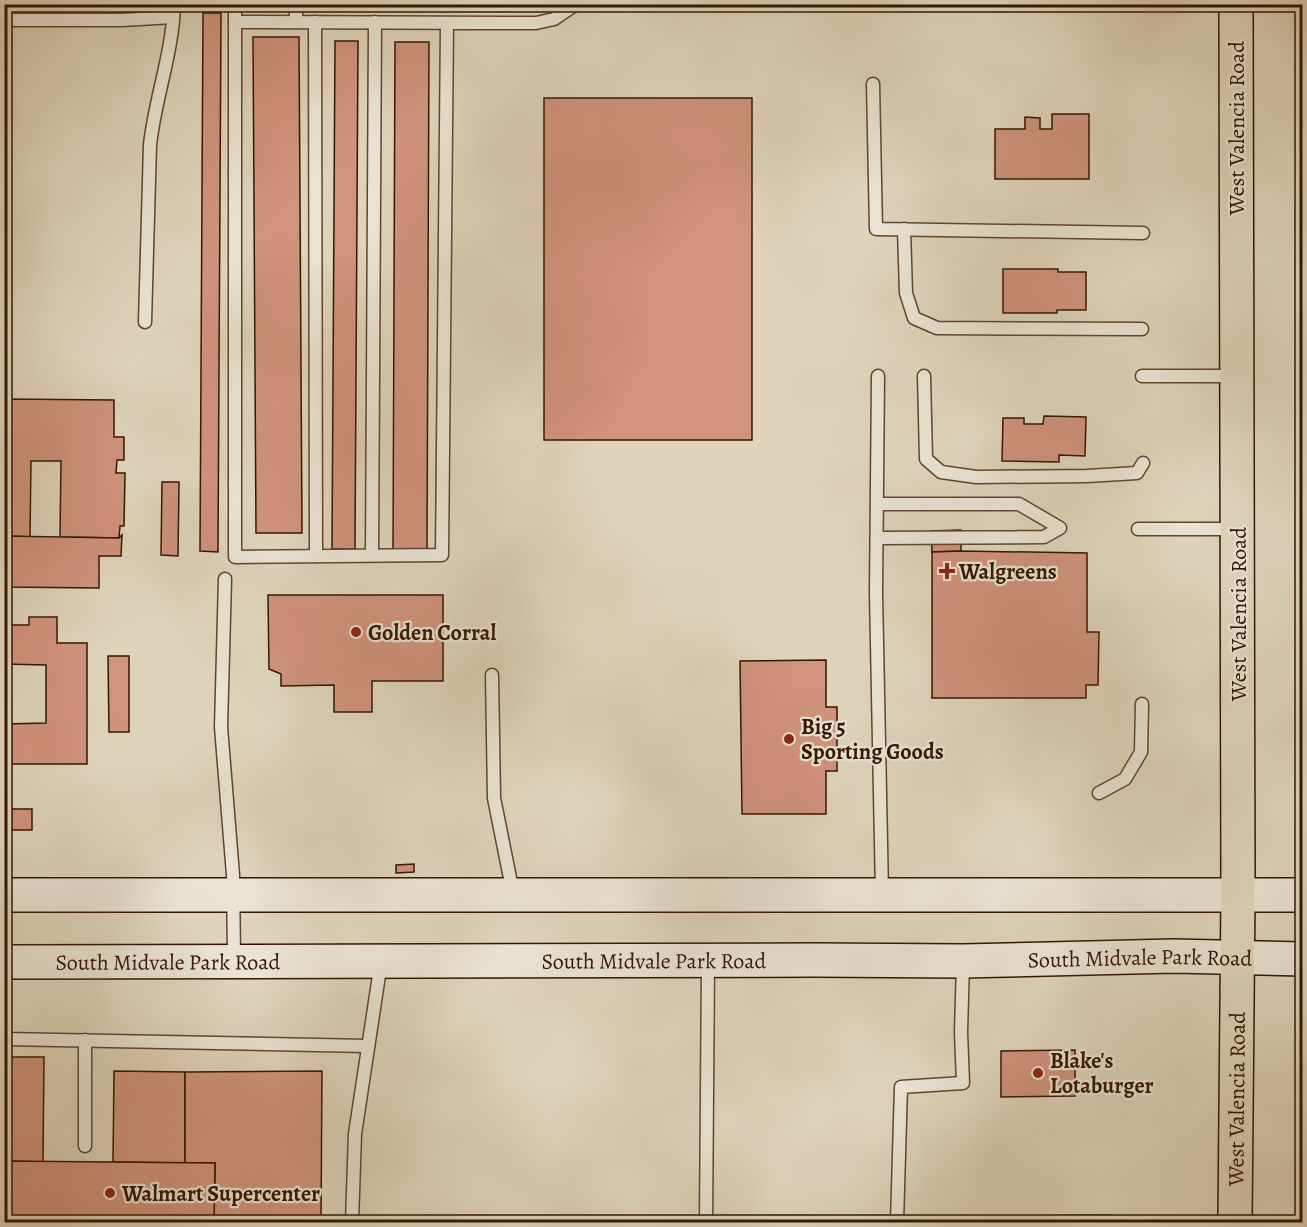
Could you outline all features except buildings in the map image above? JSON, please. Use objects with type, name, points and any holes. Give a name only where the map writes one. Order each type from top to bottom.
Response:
[{"type":"main road","name":"West Valencia Road","points":[[1235,1222],[1238,958],[1236,4]]},
{"type":"main road","points":[[4,895],[1302,895]]},
{"type":"main road","name":"South Midvale Park Road","points":[[4,962],[963,961],[1173,956],[1302,958]]},
{"type":"lane","points":[[235,4],[235,557],[442,555],[447,23]]},
{"type":"lane","points":[[296,4],[296,22]]},
{"type":"lane","points":[[235,22],[536,23],[554,20],[576,4]]},
{"type":"lane","points":[[4,20],[122,20],[174,11],[163,78],[152,118],[145,322]]},
{"type":"lane","points":[[315,22],[316,556]]},
{"type":"lane","points":[[372,555],[375,22]]},
{"type":"lane","points":[[873,84],[876,229],[1143,233]]},
{"type":"lane","points":[[904,229],[906,293],[915,318],[937,328],[1142,329]]},
{"type":"lane","points":[[878,376],[876,593],[882,894]]},
{"type":"lane","points":[[924,376],[926,459],[941,472],[976,477],[1088,476],[1137,473],[1143,464]]},
{"type":"lane","points":[[1142,376],[1237,376]]},
{"type":"lane","points":[[877,504],[1019,504],[1060,528],[1044,537],[877,538]]},
{"type":"lane","points":[[1138,529],[1238,529]]},
{"type":"lane","points":[[225,579],[221,727],[233,895],[234,962]]},
{"type":"lane","points":[[492,675],[494,798],[513,894]]},
{"type":"lane","points":[[1099,793],[1125,779],[1141,752],[1142,704]]},
{"type":"lane","points":[[706,1222],[708,960]]},
{"type":"lane","points":[[352,1222],[355,1134],[381,961]]},
{"type":"lane","points":[[897,1222],[901,1087],[963,1083],[961,1032],[963,961]]},
{"type":"lane","points":[[4,1039],[368,1046]]},
{"type":"lane","points":[[85,1040],[85,1146]]},
{"type":"place","name":"Walgreens","points":[[947,571]]},
{"type":"place","name":"Golden Corral","points":[[356,632]]},
{"type":"place","name":"Big 5 Sporting Goods","points":[[789,739]]},
{"type":"place","name":"Blake's Lotaburger","points":[[1038,1073]]},
{"type":"place","name":"Walmart Supercenter","points":[[110,1193]]}]
